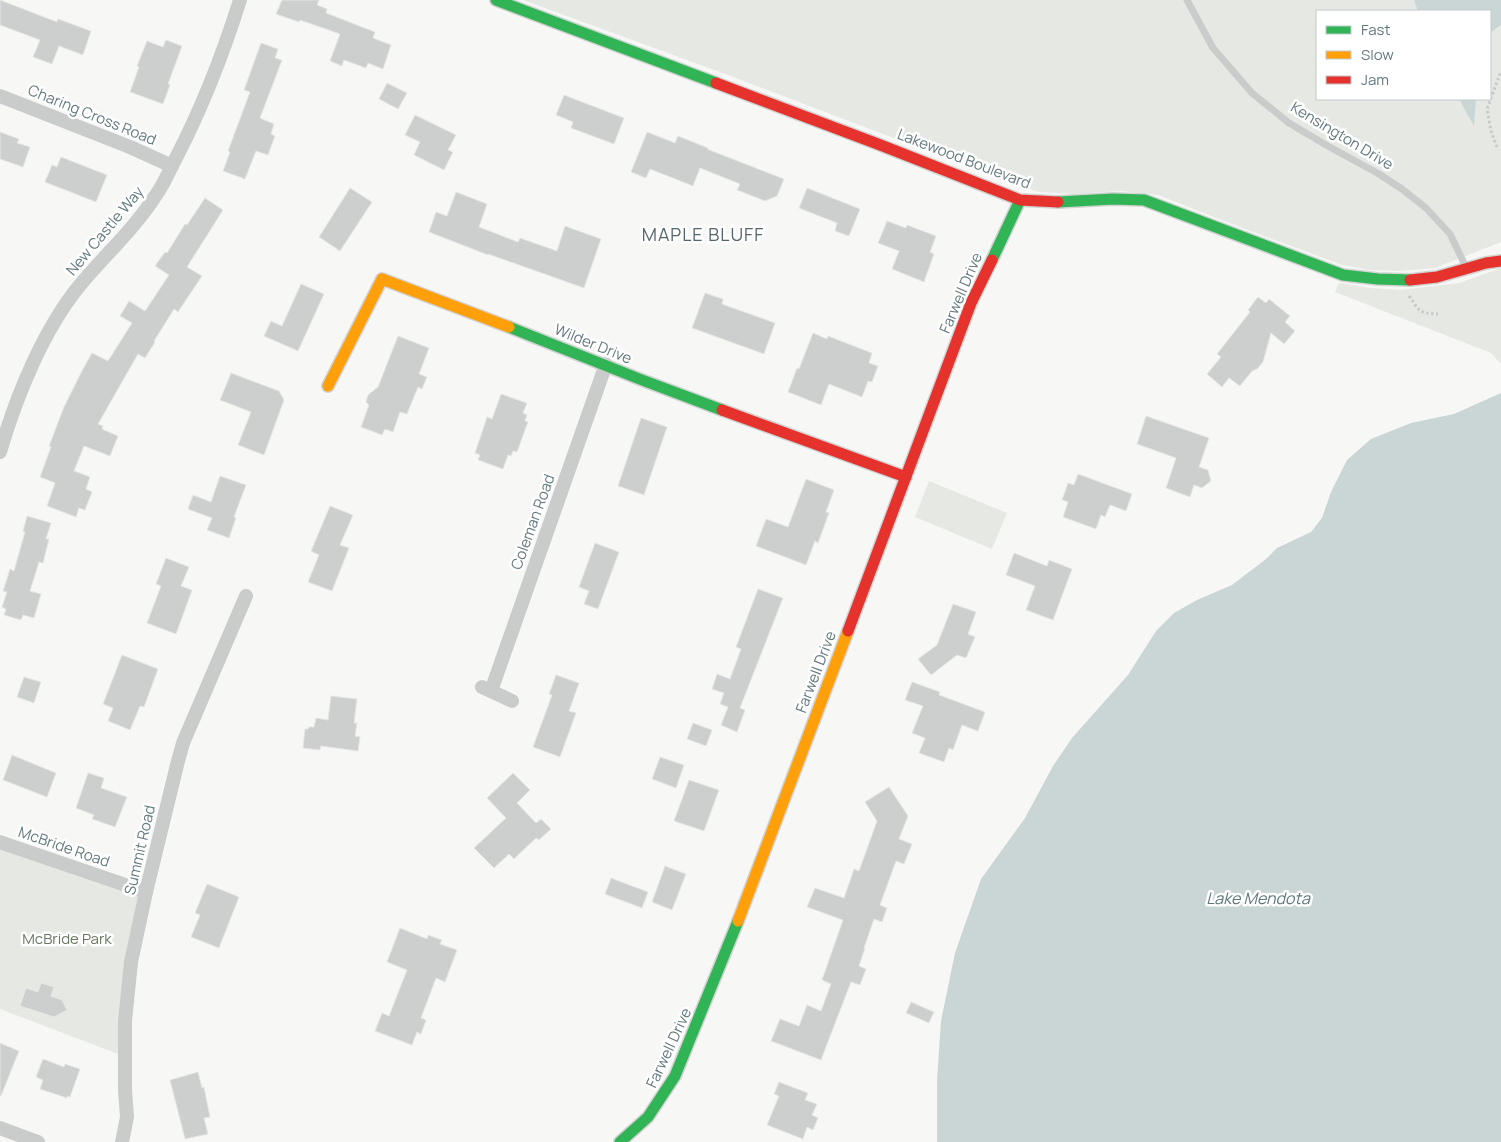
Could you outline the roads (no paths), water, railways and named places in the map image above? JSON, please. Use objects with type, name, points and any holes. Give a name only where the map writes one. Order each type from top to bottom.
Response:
[{"type":"street","name":"New Castle Way","points":[[0,452],[17,401],[40,348],[56,321],[78,287],[142,216],[172,166],[203,102],[240,0]]},
{"type":"street","name":"Lakewood Boulevard","points":[[496,0],[883,146],[1020,200],[1050,203],[1113,199],[1144,200],[1343,275],[1372,280],[1399,281],[1436,277],[1496,261],[1501,248]]},
{"type":"street","name":"Charing Cross Road","points":[[0,96],[130,147],[172,166]]},
{"type":"street","name":"Farwell Drive","points":[[620,1142],[648,1117],[676,1076],[726,952],[971,304],[1020,200]]},
{"type":"street","name":"Wilder Drive","points":[[328,386],[382,280],[606,364],[642,380],[906,477]]},
{"type":"street","name":"Coleman Road","points":[[512,701],[486,689],[606,364]]},
{"type":"street","name":"Summit Road","points":[[122,1142],[127,1117],[125,1021],[131,962],[146,892],[183,742],[246,596]]},
{"type":"street","name":"McBride Road","points":[[0,842],[146,892]]},
{"type":"street","name":"Summit Road","points":[[126,1124],[133,1142]]},
{"type":"street","points":[[0,1128],[38,1142]]},
{"type":"lane","name":"Kensington Drive","points":[[1187,0],[1213,48],[1252,93],[1289,123],[1379,174],[1426,208],[1450,234],[1467,269]]},
{"type":"water","points":[[1414,0],[1501,0],[1501,25],[1491,32],[1491,10],[1418,10]]},
{"type":"water","points":[[1460,100],[1476,100],[1474,126]]},
{"type":"water","name":"Lake Mendota","points":[[1501,393],[1501,1142],[937,1142],[937,1080],[941,1021],[955,953],[981,879],[1025,818],[1053,766],[1072,738],[1128,675],[1156,631],[1174,613],[1197,600],[1232,585],[1266,559],[1277,548],[1311,532],[1322,518],[1331,492],[1347,460],[1371,439],[1411,423],[1454,414]]},
{"type":"district","name":"MAPLE BLUFF","points":[[703,235]]},
{"type":"park label","name":"McBride Park","points":[[67,939]]}]
